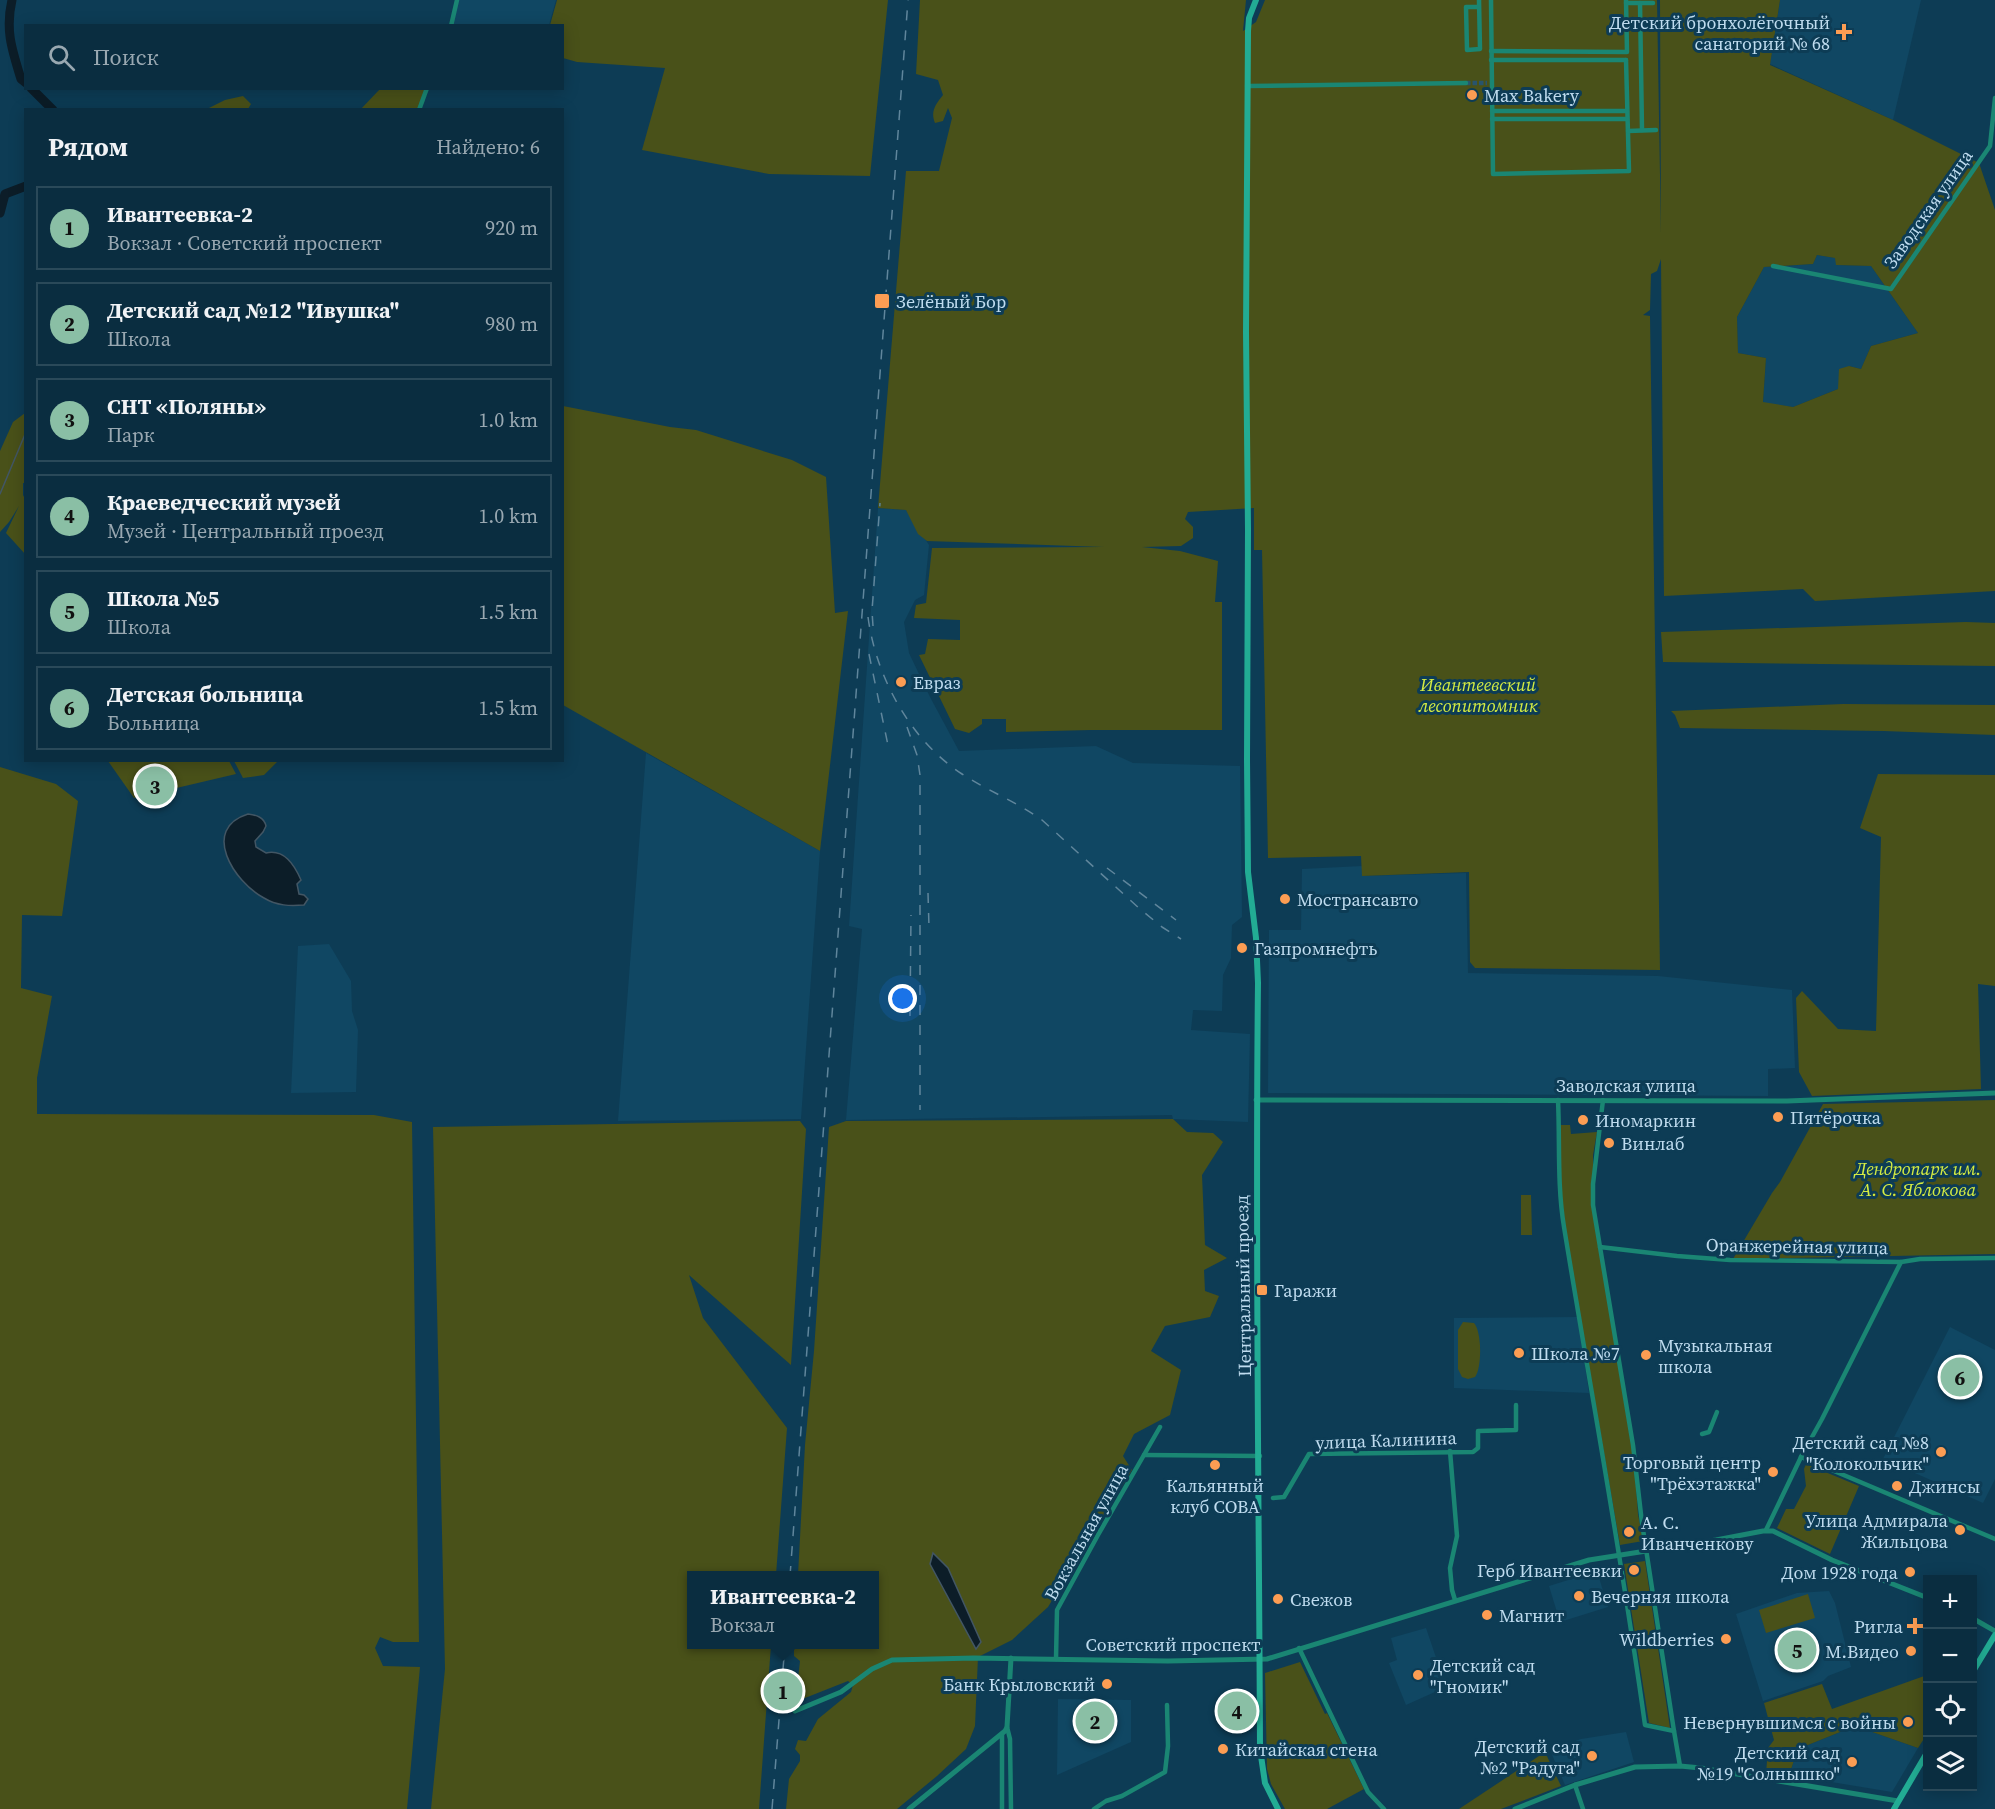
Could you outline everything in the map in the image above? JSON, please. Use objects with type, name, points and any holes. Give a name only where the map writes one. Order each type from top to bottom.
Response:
[{"type":"main road","name":"Центральный проезд","points":[[1254,1],[1249,18],[1247,86],[1248,872],[1258,969],[1256,1101],[1262,1771],[1265,1783],[1278,1809]]},
{"type":"main road","points":[[1977,1664],[1995,1633]]},
{"type":"main road","points":[[1894,1809],[1923,1759]]},
{"type":"street","points":[[452,24],[458,0]]},
{"type":"street","points":[[1479,0],[1480,49],[1467,50],[1466,7],[1479,7]]},
{"type":"street","points":[[1491,0],[1489,83],[1493,174],[1629,171],[1626,2],[1653,3]]},
{"type":"street","points":[[1640,3],[1642,130]]},
{"type":"street","points":[[1491,51],[1627,52]]},
{"type":"street","points":[[1491,60],[1626,60]]},
{"type":"street","points":[[1247,86],[1466,83]]},
{"type":"street","points":[[420,108],[426,90]]},
{"type":"street","name":"Заводская улица","points":[[1773,266],[1891,289],[1990,146],[1995,98]]},
{"type":"street","points":[[1492,111],[1627,111]]},
{"type":"street","points":[[1492,119],[1628,119]]},
{"type":"street","points":[[1628,131],[1656,130]]},
{"type":"street","name":"Заводская улица","points":[[1256,1101],[1787,1101],[1995,1092]]},
{"type":"street","points":[[1558,1100],[1564,1228],[1645,1725],[1674,1731]]},
{"type":"street","points":[[1603,1100],[1593,1184],[1593,1205],[1634,1445],[1642,1523],[1680,1766]]},
{"type":"street","name":"Оранжерейная улица","points":[[1600,1246],[1730,1260],[1901,1262],[1920,1259],[1995,1258]]},
{"type":"street","points":[[1901,1262],[1766,1530],[1773,1531],[1832,1560],[1923,1596]]},
{"type":"street","name":"улица Калинина","points":[[1273,1498],[1284,1497],[1309,1454],[1473,1452],[1478,1448],[1478,1431],[1516,1430],[1516,1405]]},
{"type":"street","points":[[1702,1434],[1708,1432],[1717,1412]]},
{"type":"street","name":"Вокзальная улица","points":[[1056,1659],[1057,1610],[1161,1427]]},
{"type":"street","points":[[1450,1451],[1457,1536],[1450,1568],[1455,1600]]},
{"type":"street","points":[[1144,1455],[1260,1456]]},
{"type":"street","points":[[1801,1457],[1995,1539]]},
{"type":"street","name":"Советский проспект","points":[[795,1711],[841,1692],[872,1669],[892,1660],[1011,1658],[1260,1660],[1583,1561],[1766,1530]]},
{"type":"street","points":[[1977,1621],[1995,1633]]},
{"type":"street","points":[[1299,1648],[1366,1788],[1384,1809]]},
{"type":"street","points":[[1011,1658],[1007,1727],[1010,1742],[1011,1809]]},
{"type":"street","points":[[1094,1809],[1165,1772],[1168,1746],[1167,1705]]},
{"type":"street","points":[[909,1809],[1002,1735],[1007,1727]]},
{"type":"street","points":[[1002,1735],[1002,1809]]},
{"type":"street","points":[[1515,1809],[1575,1785],[1635,1767],[1680,1766],[1898,1801]]},
{"type":"street","points":[[1575,1785],[1583,1809]]},
{"type":"shaded area","points":[[457,0],[556,0],[549,24],[451,24]]},
{"type":"shaded area","name":"Детский бронхолёгочный санаторий № 68","points":[[1780,0],[1921,0],[1893,120],[1770,64]]},
{"type":"shaded area","points":[[1817,255],[1836,258],[1836,265],[1871,266],[1918,333],[1871,346],[1861,369],[1849,366],[1838,389],[1793,407],[1763,403],[1766,358],[1738,353],[1737,317],[1764,267],[1813,264]]},
{"type":"shaded area","points":[[878,508],[906,510],[929,545],[924,595],[915,600],[904,622],[909,653],[959,751],[1096,746],[1133,763],[1240,766],[1242,917],[1232,925],[1231,958],[1223,975],[1222,1011],[1193,1010],[1191,1030],[1250,1034],[1248,1122],[1173,1119],[1172,1115],[846,1120],[862,929],[849,926]]},
{"type":"shaded area","points":[[646,753],[820,851],[801,1119],[618,1121]]},
{"type":"shaded area","points":[[248,814],[262,819],[266,826],[255,841],[256,847],[266,853],[278,853],[288,859],[295,868],[301,880],[297,884],[299,894],[308,899],[304,905],[284,905],[269,901],[242,880],[233,868],[224,843],[226,831],[234,821]]},
{"type":"shaded area","points":[[1362,866],[1362,876],[1466,873],[1468,973],[1658,976],[1792,990],[1795,1068],[1768,1069],[1768,1096],[1268,1093],[1269,930],[1301,930],[1302,869]]},
{"type":"shaded area","points":[[329,944],[351,981],[352,1011],[358,1030],[356,1092],[291,1093],[298,946]]},
{"type":"shaded area","name":"Школа №7","points":[[1578,1317],[1589,1393],[1454,1388],[1454,1318]]},
{"type":"shaded area","points":[[1950,1327],[1995,1350],[1995,1479],[1983,1503],[1883,1459]]},
{"type":"shaded area","points":[[933,1553],[948,1568],[981,1642],[976,1649],[930,1564]]},
{"type":"shaded area","name":"Вечерняя школа","points":[[1597,1571],[1608,1607],[1560,1622],[1549,1586]]},
{"type":"shaded area","points":[[1829,1591],[1835,1603],[1851,1667],[1828,1676],[1823,1681],[1763,1701],[1736,1614],[1797,1593]]},
{"type":"shaded area","name":"Детский сад \"Гномик\"","points":[[1426,1628],[1446,1687],[1406,1705],[1389,1663],[1397,1660],[1391,1638]]},
{"type":"shaded area","points":[[1058,1699],[1131,1700],[1131,1742],[1057,1775]]},
{"type":"shaded area","name":"Детский сад №19 \"Солнышко\"","points":[[1855,1726],[1918,1748],[1892,1792],[1789,1775],[1798,1749]]},
{"type":"shaded area","name":"Детский сад №2 \"Радуга\"","points":[[1626,1732],[1634,1762],[1565,1785],[1550,1750],[1581,1739]]},
{"type":"green space","points":[[557,0],[888,0],[870,176],[769,174],[642,150],[665,68],[577,62],[564,58],[564,24],[550,24]]},
{"type":"green space","name":"Ивантеевский лесопитомник","points":[[920,0],[1246,0],[1243,31],[1256,22],[1265,0],[1657,0],[1661,234],[1660,0],[1780,0],[1770,65],[1893,120],[1979,163],[1995,210],[1995,591],[1815,601],[1803,589],[1664,596],[1661,259],[1657,271],[1651,274],[1650,310],[1643,315],[1650,316],[1660,970],[1475,968],[1470,962],[1469,872],[1362,876],[1361,856],[1268,858],[1262,550],[1254,550],[1254,508],[1188,512],[1185,519],[1193,527],[1193,538],[1181,546],[1142,547],[1180,551],[1218,561],[1215,602],[1222,602],[1222,730],[1006,732],[1006,719],[982,719],[982,724],[969,733],[955,729],[919,655],[925,654],[928,639],[960,640],[960,620],[914,618],[916,605],[926,603],[932,548],[1104,547],[927,541],[918,534],[906,510],[878,508],[906,171],[939,171],[952,118],[948,108],[943,121],[935,123],[933,111],[943,95],[938,80],[916,74]],"holes":[[[1817,255],[1835,258],[1836,265],[1871,266],[1918,333],[1871,346],[1861,369],[1849,366],[1839,369],[1838,389],[1793,407],[1763,402],[1766,358],[1738,353],[1737,317],[1764,267],[1813,264]]]},
{"type":"green space","points":[[379,90],[427,90],[419,108],[362,108]]},
{"type":"green space","points":[[243,96],[251,104],[249,108],[209,108],[225,100]]},
{"type":"green space","points":[[564,406],[696,430],[792,460],[826,477],[835,613],[848,611],[820,851],[564,706]]},
{"type":"green space","points":[[24,414],[24,553],[6,533],[19,506],[0,532],[0,451],[13,422]]},
{"type":"green space","points":[[1995,623],[1995,666],[1663,662],[1661,632]]},
{"type":"green space","points":[[1843,704],[1995,705],[1995,735],[1680,728],[1671,711]]},
{"type":"green space","points":[[109,762],[230,762],[236,774],[134,798]]},
{"type":"green space","points":[[235,762],[277,762],[264,775],[243,778]]},
{"type":"green space","points":[[0,767],[56,784],[78,801],[62,916],[22,915],[21,988],[52,996],[37,1078],[37,1114],[374,1115],[412,1122],[419,1642],[393,1642],[380,1637],[375,1648],[383,1666],[420,1667],[407,1809],[0,1809]]},
{"type":"green space","points":[[1878,774],[1995,775],[1995,986],[1978,984],[1981,1089],[1812,1096],[1799,1072],[1796,998],[1802,991],[1838,1029],[1876,1031],[1881,837],[1860,828]]},
{"type":"green space","name":"Дендропарк им. А. С. Яблокова","points":[[1995,1100],[1995,1254],[1733,1259],[1780,1182],[1823,1104]]},
{"type":"green space","points":[[1173,1119],[1187,1132],[1213,1133],[1223,1142],[1202,1175],[1205,1245],[1227,1258],[1204,1270],[1205,1291],[1219,1296],[1210,1317],[1165,1326],[1151,1351],[1181,1370],[1170,1415],[1134,1434],[1123,1456],[1132,1470],[1048,1607],[1012,1640],[978,1657],[975,1726],[966,1749],[897,1809],[786,1809],[789,1779],[800,1761],[800,1755],[795,1749],[798,1740],[806,1741],[818,1719],[851,1692],[853,1685],[848,1681],[805,1698],[796,1697],[800,1661],[794,1656],[794,1649],[879,1649],[879,1571],[798,1571],[805,1445],[814,1351],[829,1127],[846,1121]]},
{"type":"green space","points":[[800,1121],[806,1129],[791,1365],[689,1275],[703,1318],[787,1428],[776,1571],[687,1571],[687,1649],[771,1649],[759,1809],[431,1809],[445,1669],[433,1127]]},
{"type":"green space","points":[[1559,1125],[1570,1125],[1571,1134],[1597,1132],[1593,1155],[1593,1205],[1633,1445],[1638,1514],[1643,1541],[1620,1545],[1566,1235],[1560,1179]]},
{"type":"green space","points":[[1521,1195],[1531,1195],[1532,1235],[1521,1235]]},
{"type":"green space","points":[[1463,1322],[1474,1323],[1480,1342],[1477,1372],[1475,1377],[1468,1379],[1462,1377],[1458,1369],[1458,1330]]},
{"type":"green space","points":[[1806,1464],[1859,1486],[1830,1554],[1777,1528],[1786,1509],[1794,1509],[1806,1486],[1804,1469]]},
{"type":"green space","points":[[1645,1561],[1670,1728],[1649,1723],[1624,1564]]},
{"type":"green space","points":[[1808,1594],[1815,1618],[1766,1633],[1759,1610]]},
{"type":"green space","points":[[1300,1662],[1364,1789],[1327,1809],[1285,1809],[1271,1784],[1267,1769],[1265,1673]]},
{"type":"green space","points":[[1923,1676],[1923,1740],[1918,1748],[1855,1726],[1798,1749],[1789,1775],[1777,1778],[1766,1774],[1768,1748],[1774,1740],[1764,1703],[1822,1684],[1832,1709]]},
{"type":"green space","points":[[1545,1752],[1561,1786],[1501,1809],[1459,1809]]},
{"type":"waterway","points":[[12,0],[9,21],[10,40],[21,79],[24,81]]},
{"type":"waterway","points":[[33,90],[51,108]]},
{"type":"waterway","points":[[0,213],[5,194],[24,187]]},
{"type":"waterway","points":[[0,494],[24,437]]},
{"type":"tunnel","points":[[1466,83],[1487,83]]},
{"type":"railway","points":[[790,1571],[908,0]]},
{"type":"railway","points":[[873,626],[872,611],[880,503]]},
{"type":"railway","points":[[868,617],[872,640],[888,684],[898,705],[926,744],[962,774],[1042,820],[1140,909],[1181,939]]},
{"type":"railway","points":[[869,654],[889,750]]},
{"type":"railway","points":[[907,727],[917,755],[920,775],[920,1110]]},
{"type":"railway","points":[[1107,868],[1176,920]]},
{"type":"railway","points":[[928,893],[929,927]]},
{"type":"railway","points":[[910,1016],[911,915]]},
{"type":"railway","points":[[772,1809],[785,1649]]},
{"type":"place","name":"Детский бронхолёгочный санаторий № 68","points":[[1844,32]]},
{"type":"place","name":"Max Bakery","points":[[1472,95]]},
{"type":"place","name":"Зелёный Бор","points":[[882,301]]},
{"type":"place","name":"Евраз","points":[[901,682]]},
{"type":"place","name":"СНТ «Поляны»","points":[[155,786]]},
{"type":"place","name":"Мострансавто","points":[[1285,899]]},
{"type":"place","name":"Газпромнефть","points":[[1242,948]]},
{"type":"place","name":"Пятёрочка","points":[[1778,1117]]},
{"type":"place","name":"Иномаркин","points":[[1583,1120]]},
{"type":"place","name":"Винлаб","points":[[1609,1143]]},
{"type":"place","name":"Гаражи","points":[[1262,1290]]},
{"type":"place","name":"Школа №7","points":[[1519,1353]]},
{"type":"place","name":"Музыкальная школа","points":[[1646,1355]]},
{"type":"place","name":"Детская больница","points":[[1960,1377]]},
{"type":"place","name":"Детский сад №8 \"Колокольчик\"","points":[[1941,1452]]},
{"type":"place","name":"Кальянный клуб СОВА","points":[[1215,1465]]},
{"type":"place","name":"Торговый центр \"Трёхэтажка\"","points":[[1773,1472]]},
{"type":"place","name":"Джинсы","points":[[1897,1486]]},
{"type":"place","name":"Улица Адмирала Жильцова","points":[[1960,1530]]},
{"type":"place","name":"А. С. Иванченкову","points":[[1629,1532]]},
{"type":"place","name":"Герб Ивантеевки","points":[[1634,1570]]},
{"type":"place","name":"Дом 1928 года","points":[[1910,1572]]},
{"type":"place","name":"Вечерняя школа","points":[[1579,1596]]},
{"type":"place","name":"Свежов","points":[[1278,1599]]},
{"type":"place","name":"Магнит","points":[[1487,1615]]},
{"type":"place","name":"Ригла","points":[[1915,1626]]},
{"type":"place","name":"Wildberries","points":[[1726,1639]]},
{"type":"place","name":"Школа №5","points":[[1797,1650]]},
{"type":"place","name":"М.Видео","points":[[1911,1651]]},
{"type":"place","name":"Детский сад \"Гномик\"","points":[[1418,1675]]},
{"type":"place","name":"Банк Крыловский","points":[[1107,1684]]},
{"type":"place","name":"Ивантеевка-2","points":[[783,1691]]},
{"type":"place","name":"Краеведческий музей","points":[[1237,1711]]},
{"type":"place","name":"Детский сад №12 \"Ивушка\"","points":[[1095,1721]]},
{"type":"place","name":"Невернувшимся с войны","points":[[1908,1722]]},
{"type":"place","name":"Китайская стена","points":[[1223,1749]]},
{"type":"place","name":"Детский сад №2 \"Радуга\"","points":[[1592,1756]]},
{"type":"place","name":"Детский сад №19 \"Солнышко\"","points":[[1852,1762]]}]
